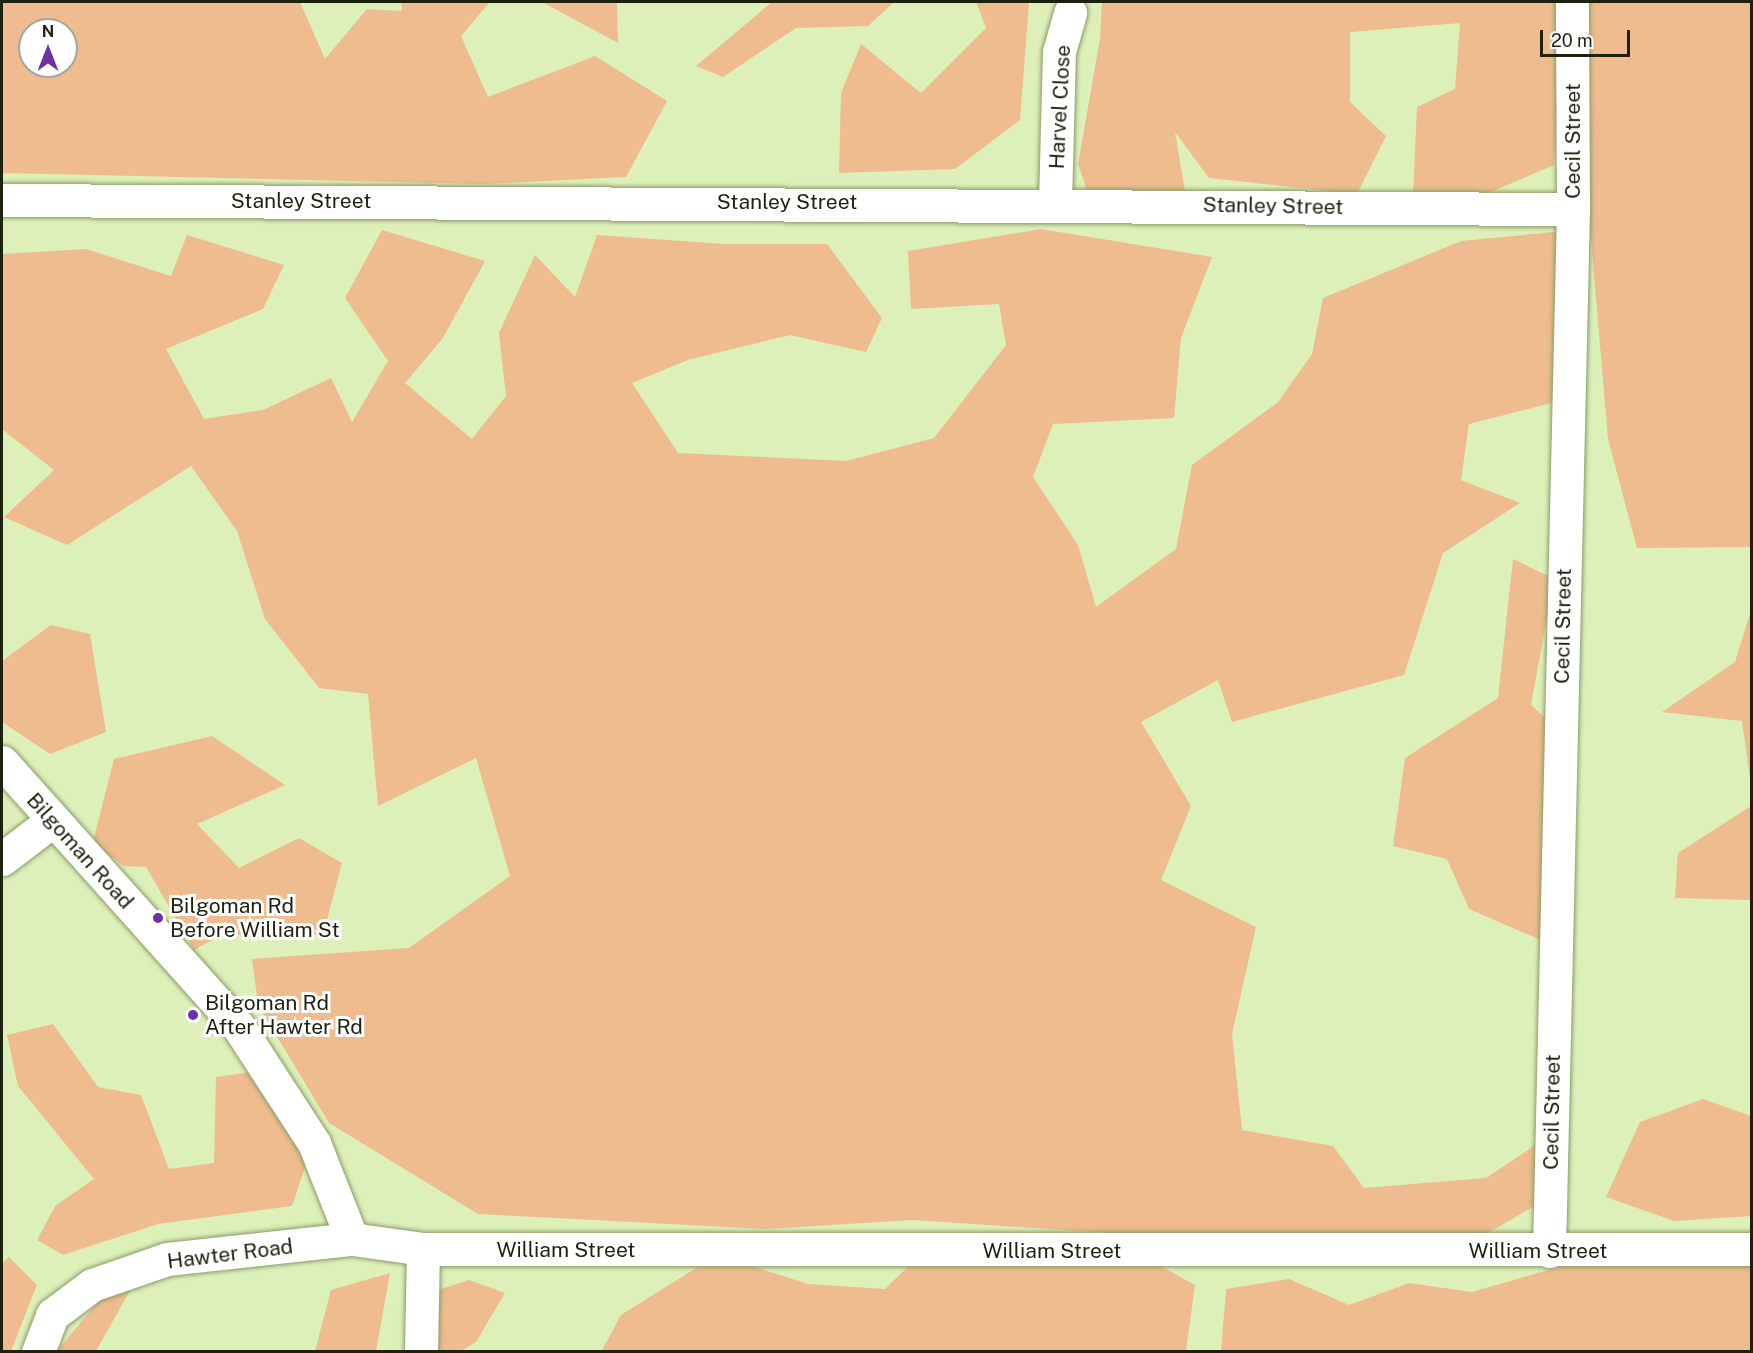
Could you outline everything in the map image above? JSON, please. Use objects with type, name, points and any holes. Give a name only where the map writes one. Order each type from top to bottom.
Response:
[{"type":"street","name":"Cecil Street","points":[[1549,1251],[1573,209],[1572,2]]},
{"type":"street","name":"Harvel Close","points":[[1055,203],[1059,52],[1070,13]]},
{"type":"street","name":"Stanley Street","points":[[2,200],[1055,203],[1573,209]]},
{"type":"street","name":"Bilgoman Road","points":[[2,762],[52,821],[238,1026],[314,1143],[352,1239]]},
{"type":"street","points":[[2,859],[52,821]]},
{"type":"street","name":"William Street","points":[[352,1239],[423,1249],[1549,1251],[1752,1249]]},
{"type":"street","name":"Hawter Road","points":[[38,1352],[51,1315],[92,1286],[167,1259],[352,1239]]},
{"type":"street","points":[[421,1352],[423,1249]]},
{"type":"shaded area","points":[[2,2],[300,2],[325,59],[367,9],[402,11],[401,2],[490,2],[461,36],[488,97],[595,56],[667,101],[626,177],[483,184],[2,173]]},
{"type":"shaded area","points":[[542,2],[617,2],[618,43]]},
{"type":"shaded area","points":[[772,2],[894,2],[868,26],[796,28],[723,77],[696,66]]},
{"type":"shaded area","points":[[976,2],[1029,2],[1020,120],[955,169],[839,173],[841,93],[861,44],[921,93],[986,28]]},
{"type":"shaded area","points":[[1102,2],[1563,2],[1554,165],[1491,192],[1413,196],[1417,107],[1455,89],[1460,23],[1350,32],[1350,102],[1386,136],[1357,194],[1209,178],[1175,132],[1185,191],[1089,196],[1078,164],[1100,39]]},
{"type":"shaded area","points":[[1588,2],[1751,2],[1751,547],[1637,548],[1608,439],[1590,228]]},
{"type":"shaded area","points":[[1041,229],[1212,257],[1181,338],[1174,418],[1053,424],[1033,477],[1078,545],[1096,607],[1176,549],[1192,465],[1278,402],[1312,354],[1323,298],[1461,241],[1574,230],[1567,399],[1469,424],[1461,480],[1520,503],[1443,553],[1404,675],[1232,722],[1218,680],[1141,722],[1191,806],[1161,880],[1256,927],[1232,1034],[1242,1130],[1333,1146],[1364,1188],[1486,1178],[1556,1131],[1553,1195],[1478,1239],[1126,1234],[913,1220],[766,1229],[478,1214],[329,1123],[258,1005],[252,959],[409,948],[510,876],[476,758],[378,806],[368,694],[319,688],[265,619],[237,531],[191,466],[67,545],[4,517],[54,470],[2,429],[2,254],[86,249],[171,276],[187,235],[284,265],[263,309],[166,349],[204,419],[263,410],[331,378],[352,422],[388,361],[345,298],[382,230],[485,261],[443,338],[405,383],[472,439],[506,396],[499,333],[535,255],[575,297],[597,235],[724,244],[827,244],[882,318],[866,352],[790,335],[688,360],[632,383],[678,453],[846,461],[934,438],[1006,345],[999,304],[911,309],[908,251]]},
{"type":"shaded area","points":[[1513,559],[1554,579],[1531,705],[1560,731],[1543,941],[1469,909],[1447,859],[1393,846],[1405,758],[1498,698]]},
{"type":"shaded area","points":[[1751,610],[1751,785],[1742,721],[1662,712],[1735,662]]},
{"type":"shaded area","points":[[51,625],[90,634],[106,732],[50,754],[2,722],[2,661]]},
{"type":"shaded area","points":[[212,736],[285,785],[197,824],[239,868],[299,838],[342,863],[323,935],[221,935],[194,950],[146,867],[123,866],[93,842],[114,759]]},
{"type":"shaded area","points":[[1751,806],[1751,900],[1675,898],[1678,853]]},
{"type":"shaded area","points":[[53,1024],[98,1087],[141,1095],[169,1169],[214,1163],[216,1077],[264,1070],[308,1158],[292,1206],[158,1224],[63,1255],[37,1240],[55,1206],[94,1179],[18,1086],[7,1035]]},
{"type":"shaded area","points":[[1703,1099],[1751,1116],[1751,1216],[1674,1221],[1606,1197],[1640,1122]]},
{"type":"shaded area","points":[[1604,1254],[1751,1259],[1751,1351],[1221,1352],[1226,1289],[1289,1279],[1349,1305],[1409,1283],[1472,1292]]},
{"type":"shaded area","points":[[717,1255],[808,1284],[885,1289],[920,1255],[1153,1262],[1195,1285],[1186,1351],[601,1352],[621,1315]]},
{"type":"shaded area","points":[[9,1257],[37,1285],[11,1351],[2,1351],[2,1264]]},
{"type":"shaded area","points":[[141,1271],[96,1351],[56,1352],[98,1302]]},
{"type":"shaded area","points":[[390,1273],[376,1351],[315,1351],[331,1290]]},
{"type":"shaded area","points":[[469,1280],[505,1293],[476,1342],[461,1351],[410,1352],[429,1293]]},
{"type":"place","name":"Bilgoman Rd Before William St","points":[[158,918]]},
{"type":"place","name":"Bilgoman Rd After Hawter Rd","points":[[193,1015]]}]
